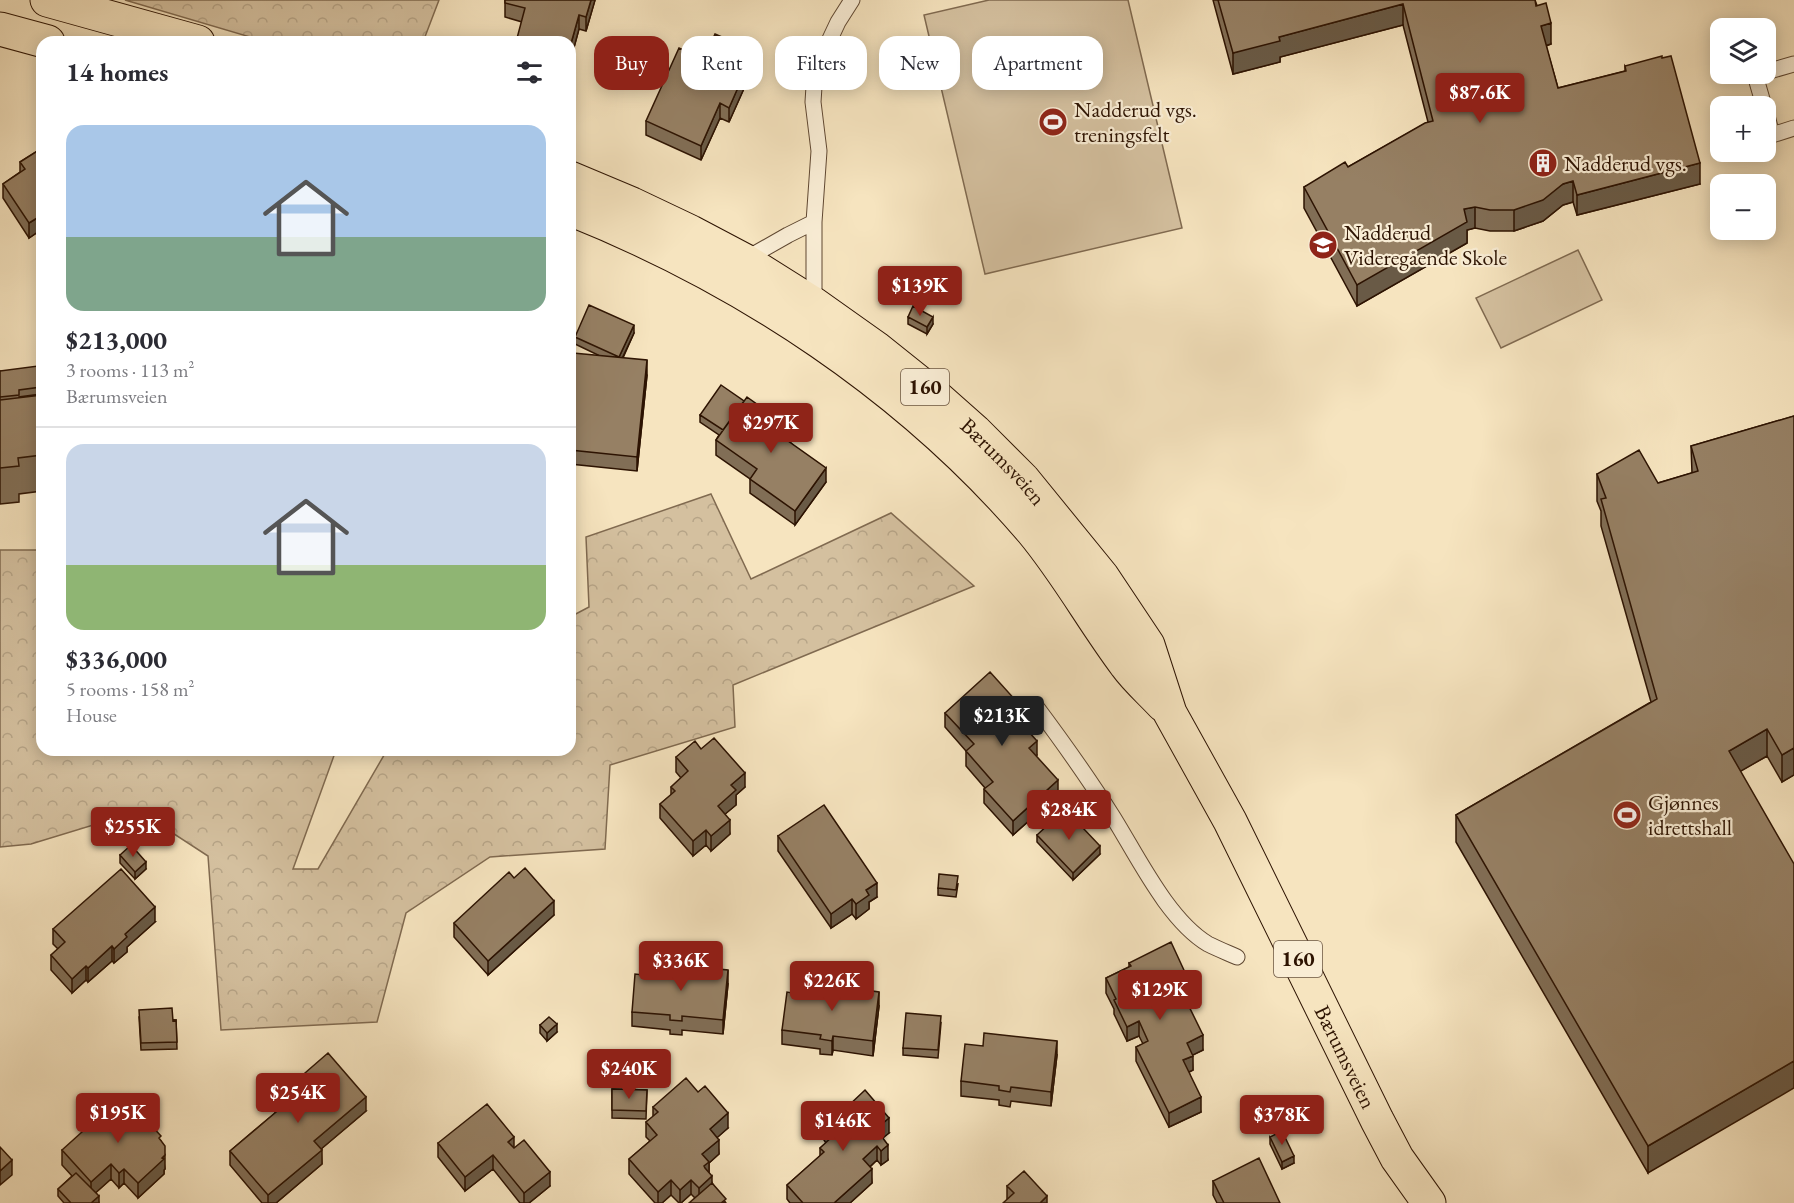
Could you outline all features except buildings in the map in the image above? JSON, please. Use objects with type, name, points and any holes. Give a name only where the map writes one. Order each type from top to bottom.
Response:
[{"type":"main road","points":[[47,0],[176,36]]},
{"type":"main road","points":[[0,29],[36,39]]},
{"type":"main road","name":"Bærumsveien","points":[[576,181],[632,204],[744,260],[814,304],[876,348],[931,392],[975,431],[1023,479],[1102,576],[1148,645],[1170,713],[1230,821],[1377,1120],[1398,1158],[1429,1203]]},
{"type":"main road","name":"Bærumsveien","points":[[576,211],[621,230],[710,273],[786,317],[854,366],[913,413],[972,468],[1032,531],[1081,596],[1127,667],[1170,713]]},
{"type":"lane","points":[[814,304],[814,222],[819,151],[813,102],[815,71],[838,22],[852,0]]},
{"type":"lane","points":[[1776,69],[1794,64]]},
{"type":"lane","points":[[1776,134],[1794,128]]},
{"type":"lane","points":[[744,260],[788,234],[814,222]]},
{"type":"lane","points":[[1035,705],[1113,816],[1142,866],[1176,915],[1208,944],[1238,957]]},
{"type":"green space","points":[[125,0],[439,0],[425,36],[247,36]]},
{"type":"green space","name":"Nadderud vgs. treningsfelt","points":[[989,0],[1128,0],[1182,228],[985,274],[942,90],[960,90],[960,36],[929,36],[924,15]]},
{"type":"green space","points":[[1578,250],[1602,300],[1501,348],[1476,298]]},
{"type":"green space","points":[[711,494],[751,579],[891,513],[974,586],[733,685],[735,727],[610,765],[605,849],[490,857],[406,913],[377,1022],[221,1030],[208,856],[139,811],[31,844],[0,847],[0,550],[36,550],[36,756],[334,756],[293,869],[318,869],[384,756],[576,756],[576,614],[589,607],[586,537]]},
{"type":"place","name":"Nadderud vgs. treningsfelt","points":[[1053,122]]},
{"type":"place","name":"Nadderud vgs.","points":[[1543,163]]},
{"type":"place","name":"Nadderud Videregående Skole","points":[[1323,245]]},
{"type":"place","name":"Gjønnes idrettshall","points":[[1627,815]]}]
